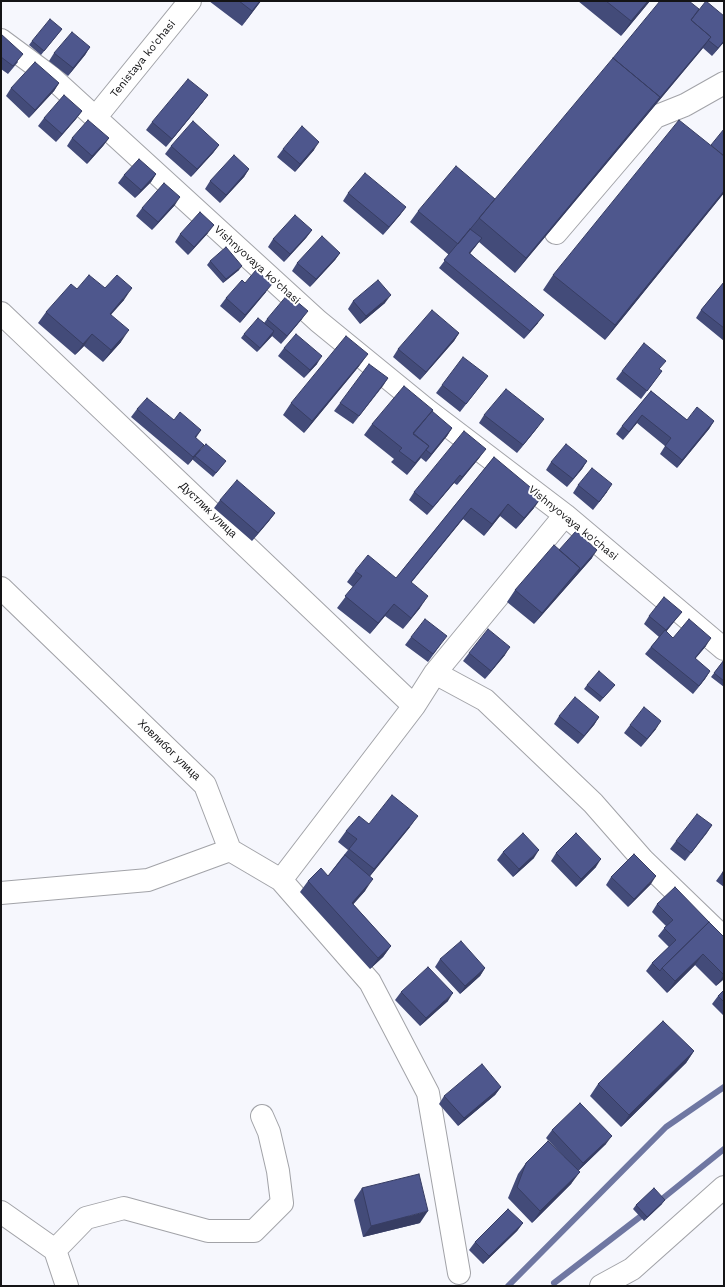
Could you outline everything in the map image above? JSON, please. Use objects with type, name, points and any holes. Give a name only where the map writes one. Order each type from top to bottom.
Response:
[{"type":"street","name":"Tenistaya ko'chasi","points":[[95,118],[190,1]]},
{"type":"street","name":"Vishnyovaya ko'chasi","points":[[1,40],[51,77],[318,321],[427,410],[565,515],[724,649]]},
{"type":"street","points":[[556,233],[655,117],[685,105],[724,83]]},
{"type":"street","name":"Дустлик улица","points":[[1,313],[414,706]]},
{"type":"street","points":[[281,880],[414,706],[435,673],[565,515]]},
{"type":"street","name":"Ховлибог улица","points":[[1,588],[205,785],[230,850]]},
{"type":"street","points":[[435,673],[485,700],[593,803],[643,860],[724,938]]},
{"type":"street","points":[[1,893],[148,880],[230,850],[281,880],[370,982],[428,1093],[459,1273]]},
{"type":"street","points":[[55,1250],[86,1218],[124,1208],[208,1231],[254,1231],[282,1203],[278,1171],[269,1132],[262,1116]]},
{"type":"street","points":[[601,1286],[632,1269],[724,1187]]},
{"type":"street","points":[[1,1212],[55,1250],[66,1286]]},
{"type":"building","points":[[239,1],[260,1],[252,11]]},
{"type":"building","points":[[606,1],[648,1],[631,21]]},
{"type":"building","points":[[660,1],[689,1],[699,9],[691,20],[711,37],[658,100],[660,97],[613,58]]},
{"type":"building","points":[[706,1],[724,16],[724,41],[718,48],[708,40],[711,37],[691,20]]},
{"type":"building","points":[[50,19],[62,29],[44,51],[32,41]]},
{"type":"building","points":[[72,32],[90,47],[73,68],[54,53]]},
{"type":"building","points":[[1,34],[23,54],[13,66],[1,57]]},
{"type":"building","points":[[613,58],[660,97],[526,258],[479,218]]},
{"type":"building","points":[[35,62],[59,83],[35,110],[11,88]]},
{"type":"building","points":[[188,79],[208,95],[172,139],[152,122]]},
{"type":"building","points":[[64,95],[82,111],[62,134],[44,118]]},
{"type":"building","points":[[88,120],[109,138],[92,156],[72,138]]},
{"type":"building","points":[[679,120],[724,156],[724,191],[615,325],[553,275]]},
{"type":"building","points":[[193,121],[219,145],[197,169],[171,146]]},
{"type":"building","points":[[302,126],[319,142],[300,164],[283,149]]},
{"type":"building","points":[[724,129],[724,156],[711,145]]},
{"type":"building","points":[[234,155],[249,169],[226,195],[210,181]]},
{"type":"building","points":[[139,159],[156,174],[141,190],[124,175]]},
{"type":"building","points":[[456,166],[495,199],[458,244],[418,211]]},
{"type":"building","points":[[365,173],[406,207],[389,227],[348,193]]},
{"type":"building","points":[[164,183],[180,197],[158,222],[142,208]]},
{"type":"building","points":[[200,212],[214,225],[194,247],[180,234]]},
{"type":"building","points":[[295,215],[312,230],[290,254],[273,239]]},
{"type":"building","points":[[470,229],[482,238],[469,253],[544,315],[530,331],[444,260]]},
{"type":"building","points":[[322,236],[340,253],[316,279],[297,263]]},
{"type":"building","points":[[226,247],[242,266],[226,279],[210,261]]},
{"type":"building","points":[[256,270],[272,284],[245,315],[226,298],[242,280],[245,283]]},
{"type":"building","points":[[89,275],[105,288],[117,275],[132,288],[110,314],[129,330],[111,350],[92,334],[83,344],[46,312],[71,284],[77,289]]},
{"type":"building","points":[[378,280],[391,295],[366,316],[353,301]]},
{"type":"building","points":[[724,282],[724,328],[701,310]]},
{"type":"building","points":[[288,294],[308,311],[287,336],[267,319]]},
{"type":"building","points":[[432,310],[459,333],[426,372],[398,349]]},
{"type":"building","points":[[258,318],[274,331],[260,348],[244,334]]},
{"type":"building","points":[[296,334],[322,356],[310,370],[284,348]]},
{"type":"building","points":[[346,336],[368,354],[312,421],[291,403]]},
{"type":"building","points":[[644,343],[666,361],[659,369],[662,371],[647,391],[622,371]]},
{"type":"building","points":[[463,357],[488,376],[466,404],[442,385]]},
{"type":"building","points":[[369,364],[388,378],[359,416],[340,403]]},
{"type":"building","points":[[404,386],[433,410],[413,433],[429,446],[415,463],[399,451],[402,448],[372,424]]},
{"type":"building","points":[[506,389],[544,419],[523,445],[484,415]]},
{"type":"building","points":[[651,391],[687,420],[697,407],[714,421],[682,460],[665,446],[671,438],[642,415],[629,432],[622,426]]},
{"type":"building","points":[[147,398],[174,420],[180,412],[201,430],[195,437],[204,445],[193,457],[137,409]]},
{"type":"building","points":[[432,411],[452,428],[431,454],[426,450],[429,446],[413,434]]},
{"type":"building","points":[[464,431],[486,449],[462,477],[460,475],[433,507],[414,492]]},
{"type":"building","points":[[206,444],[226,461],[216,473],[195,456]]},
{"type":"building","points":[[566,444],[587,461],[573,479],[551,462]]},
{"type":"building","points":[[494,457],[542,497],[524,518],[508,504],[492,524],[471,508],[411,582],[428,596],[411,618],[394,604],[378,623],[345,596],[362,576],[355,571],[368,555],[396,578]]},
{"type":"building","points":[[592,468],[612,484],[599,502],[578,485]]},
{"type":"building","points":[[237,480],[275,513],[258,533],[220,500]]},
{"type":"building","points":[[576,531],[597,550],[578,572],[580,568],[559,550]]},
{"type":"building","points":[[554,545],[580,568],[542,613],[515,590]]},
{"type":"building","points":[[664,597],[682,612],[666,630],[649,616]]},
{"type":"building","points":[[425,619],[447,636],[433,654],[411,637]]},
{"type":"building","points":[[689,619],[711,638],[695,658],[710,671],[699,686],[651,647],[665,630],[673,638]]},
{"type":"building","points":[[488,629],[510,647],[491,671],[469,653]]},
{"type":"building","points":[[724,660],[724,681],[714,673]]},
{"type":"building","points":[[599,671],[615,685],[603,698],[587,685]]},
{"type":"building","points":[[575,697],[599,717],[584,736],[559,716]]},
{"type":"building","points":[[644,707],[661,721],[647,739],[630,725]]},
{"type":"building","points":[[392,795],[418,816],[374,869],[349,849],[357,839],[346,831],[359,816],[369,824]]},
{"type":"building","points":[[697,814],[712,825],[691,853],[676,841]]},
{"type":"building","points":[[523,833],[539,850],[519,869],[503,852]]},
{"type":"building","points":[[576,833],[601,859],[581,879],[556,853]]},
{"type":"building","points":[[634,854],[656,876],[634,899],[611,877]]},
{"type":"building","points":[[345,855],[373,879],[352,903],[391,946],[378,958],[308,881],[321,868],[328,876]]},
{"type":"building","points":[[675,887],[709,922],[660,971],[652,963],[676,940],[664,928],[673,920],[657,904]]},
{"type":"building","points":[[709,922],[724,937],[724,975],[703,954],[675,981],[662,968]]},
{"type":"building","points":[[461,941],[485,968],[465,986],[440,959]]},
{"type":"building","points":[[428,967],[453,993],[426,1018],[401,992]]},
{"type":"building","points":[[724,990],[724,1002],[718,996]]},
{"type":"building","points":[[663,1021],[694,1051],[629,1115],[598,1084]]},
{"type":"building","points":[[482,1064],[501,1087],[464,1118],[444,1096]]},
{"type":"building","points":[[580,1103],[612,1136],[583,1163],[552,1130]]},
{"type":"building","points":[[548,1141],[580,1172],[540,1211],[517,1187],[526,1163]]},
{"type":"building","points":[[419,1174],[428,1211],[371,1226],[362,1188]]},
{"type":"building","points":[[654,1188],[665,1200],[647,1217],[636,1205]]},
{"type":"building","points":[[508,1209],[523,1223],[489,1256],[475,1242]]},
{"type":"waterway","points":[[508,1286],[666,1127],[724,1087]]},
{"type":"waterway","points":[[657,1203],[724,1149]]},
{"type":"waterway","points":[[554,1283],[645,1213]]}]
